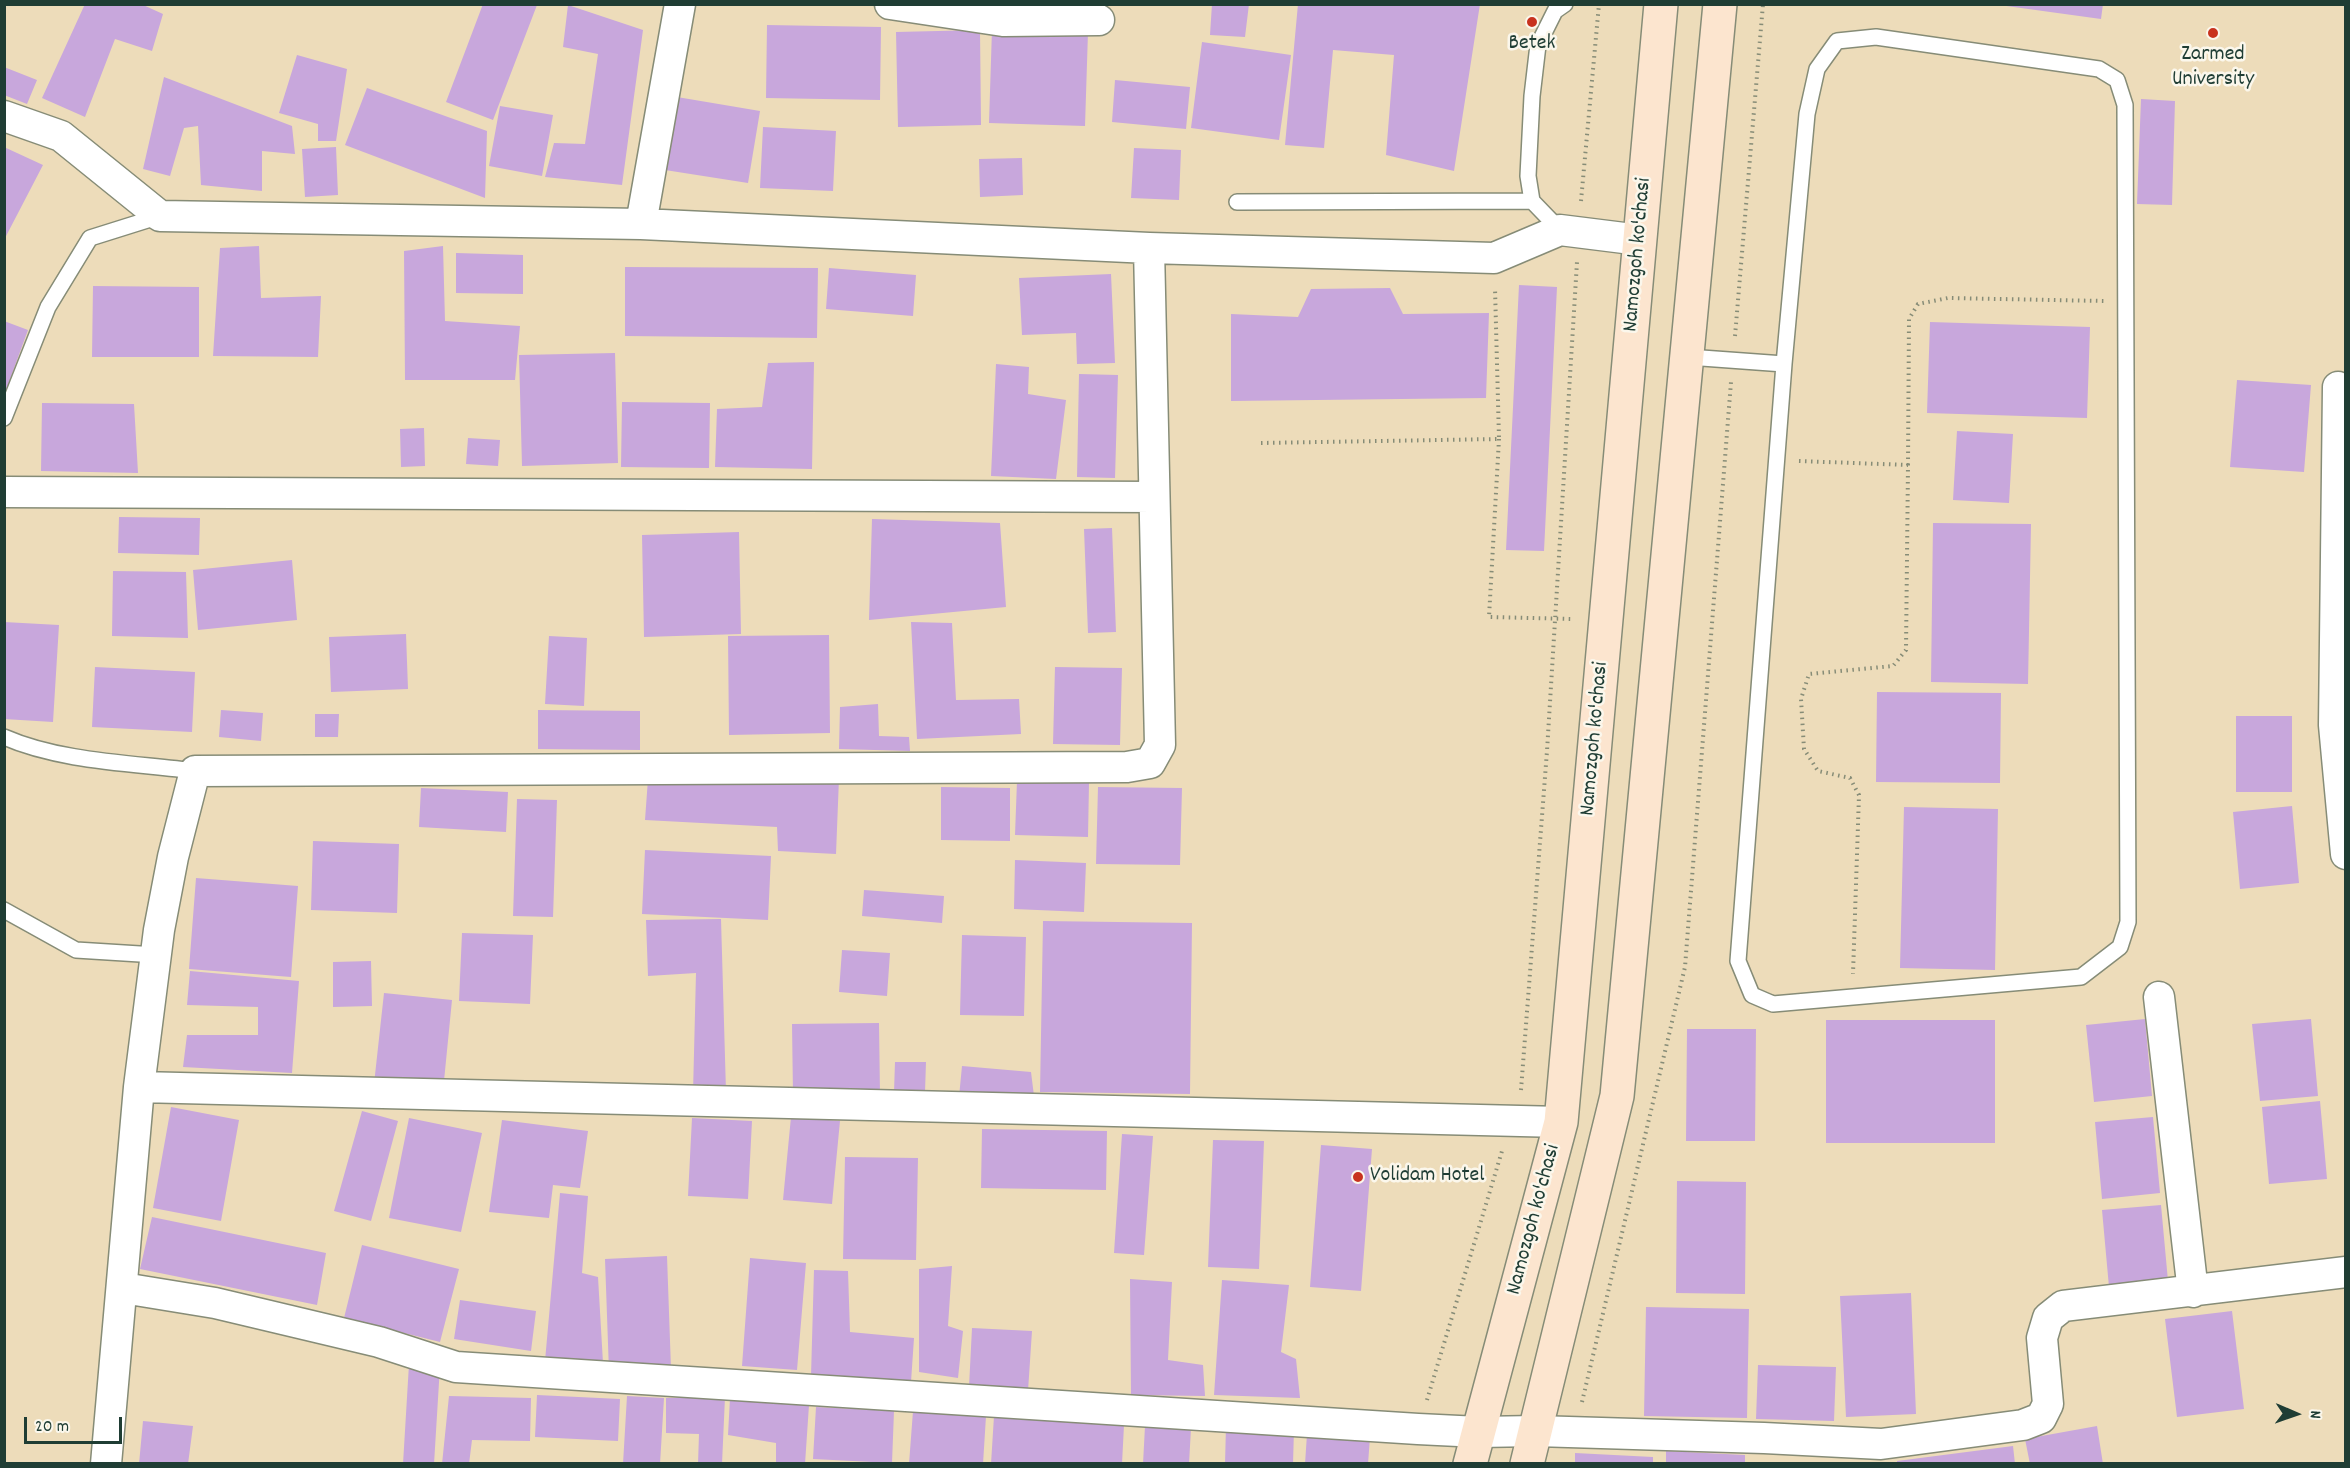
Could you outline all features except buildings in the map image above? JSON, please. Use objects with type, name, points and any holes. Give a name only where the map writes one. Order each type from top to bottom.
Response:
[{"type":"main road","name":"Namozgoh ko'chasi","points":[[1470,1464],[1561,1122],[1661,4]]},
{"type":"main road","points":[[1527,1464],[1617,1096],[1720,4]]},
{"type":"street","points":[[641,224],[680,4]]},
{"type":"street","points":[[890,4],[1004,21],[1099,20]]},
{"type":"street","points":[[4,116],[61,136],[160,216],[641,224],[1149,248],[1494,258],[1570,231],[1640,240]]},
{"type":"street","points":[[106,1464],[140,1087],[156,956],[173,857],[195,771],[1127,767],[1150,763],[1160,745],[1149,248]]},
{"type":"street","points":[[2338,387],[2334,725],[2346,854]]},
{"type":"street","points":[[4,492],[1154,497]]},
{"type":"street","points":[[2158,997],[2193,1292]]},
{"type":"street","points":[[140,1087],[1561,1122]]},
{"type":"street","points":[[123,1288],[215,1303],[378,1342],[456,1367],[1418,1430],[1575,1432],[1881,1444],[2023,1425],[2041,1419],[2048,1404],[2043,1338],[2048,1318],[2063,1306],[2346,1272]]},
{"type":"lane","points":[[1532,201],[1528,176],[1532,96],[1538,45],[1555,11],[1565,4]]},
{"type":"lane","points":[[1876,37],[2099,69],[2117,80],[2125,105],[2125,302],[2128,922],[2120,947],[2081,977],[1773,1004],[1752,995],[1738,961],[1784,364],[1807,114],[1817,69],[1837,41],[1876,37]]},
{"type":"lane","points":[[1238,202],[1532,201],[1570,231]]},
{"type":"lane","points":[[4,418],[48,307],[90,238],[160,216]]},
{"type":"lane","points":[[1688,357],[1784,364]]},
{"type":"lane","points":[[4,736],[17,742],[69,755],[195,771]]},
{"type":"lane","points":[[4,910],[76,950],[156,956]]},
{"type":"path","points":[[1418,1430],[1522,1087],[1554,618],[1570,231],[1599,4]]},
{"type":"path","points":[[1575,1432],[1686,966],[1763,4]]},
{"type":"path","points":[[1494,258],[1499,439],[1489,616],[1606,621]]},
{"type":"path","points":[[1853,996],[1858,795],[1850,778],[1818,771],[1804,749],[1801,699],[1809,674],[1893,666],[1906,650],[1909,319],[1918,303],[1948,298],[2125,302]]},
{"type":"path","points":[[1261,443],[1499,439]]},
{"type":"path","points":[[1777,460],[1908,465]]},
{"type":"place","name":"Betek","points":[[1532,22]]},
{"type":"place","name":"Zarmed University","points":[[2213,33]]},
{"type":"place","name":"Volidam Hotel","points":[[1358,1177]]}]
